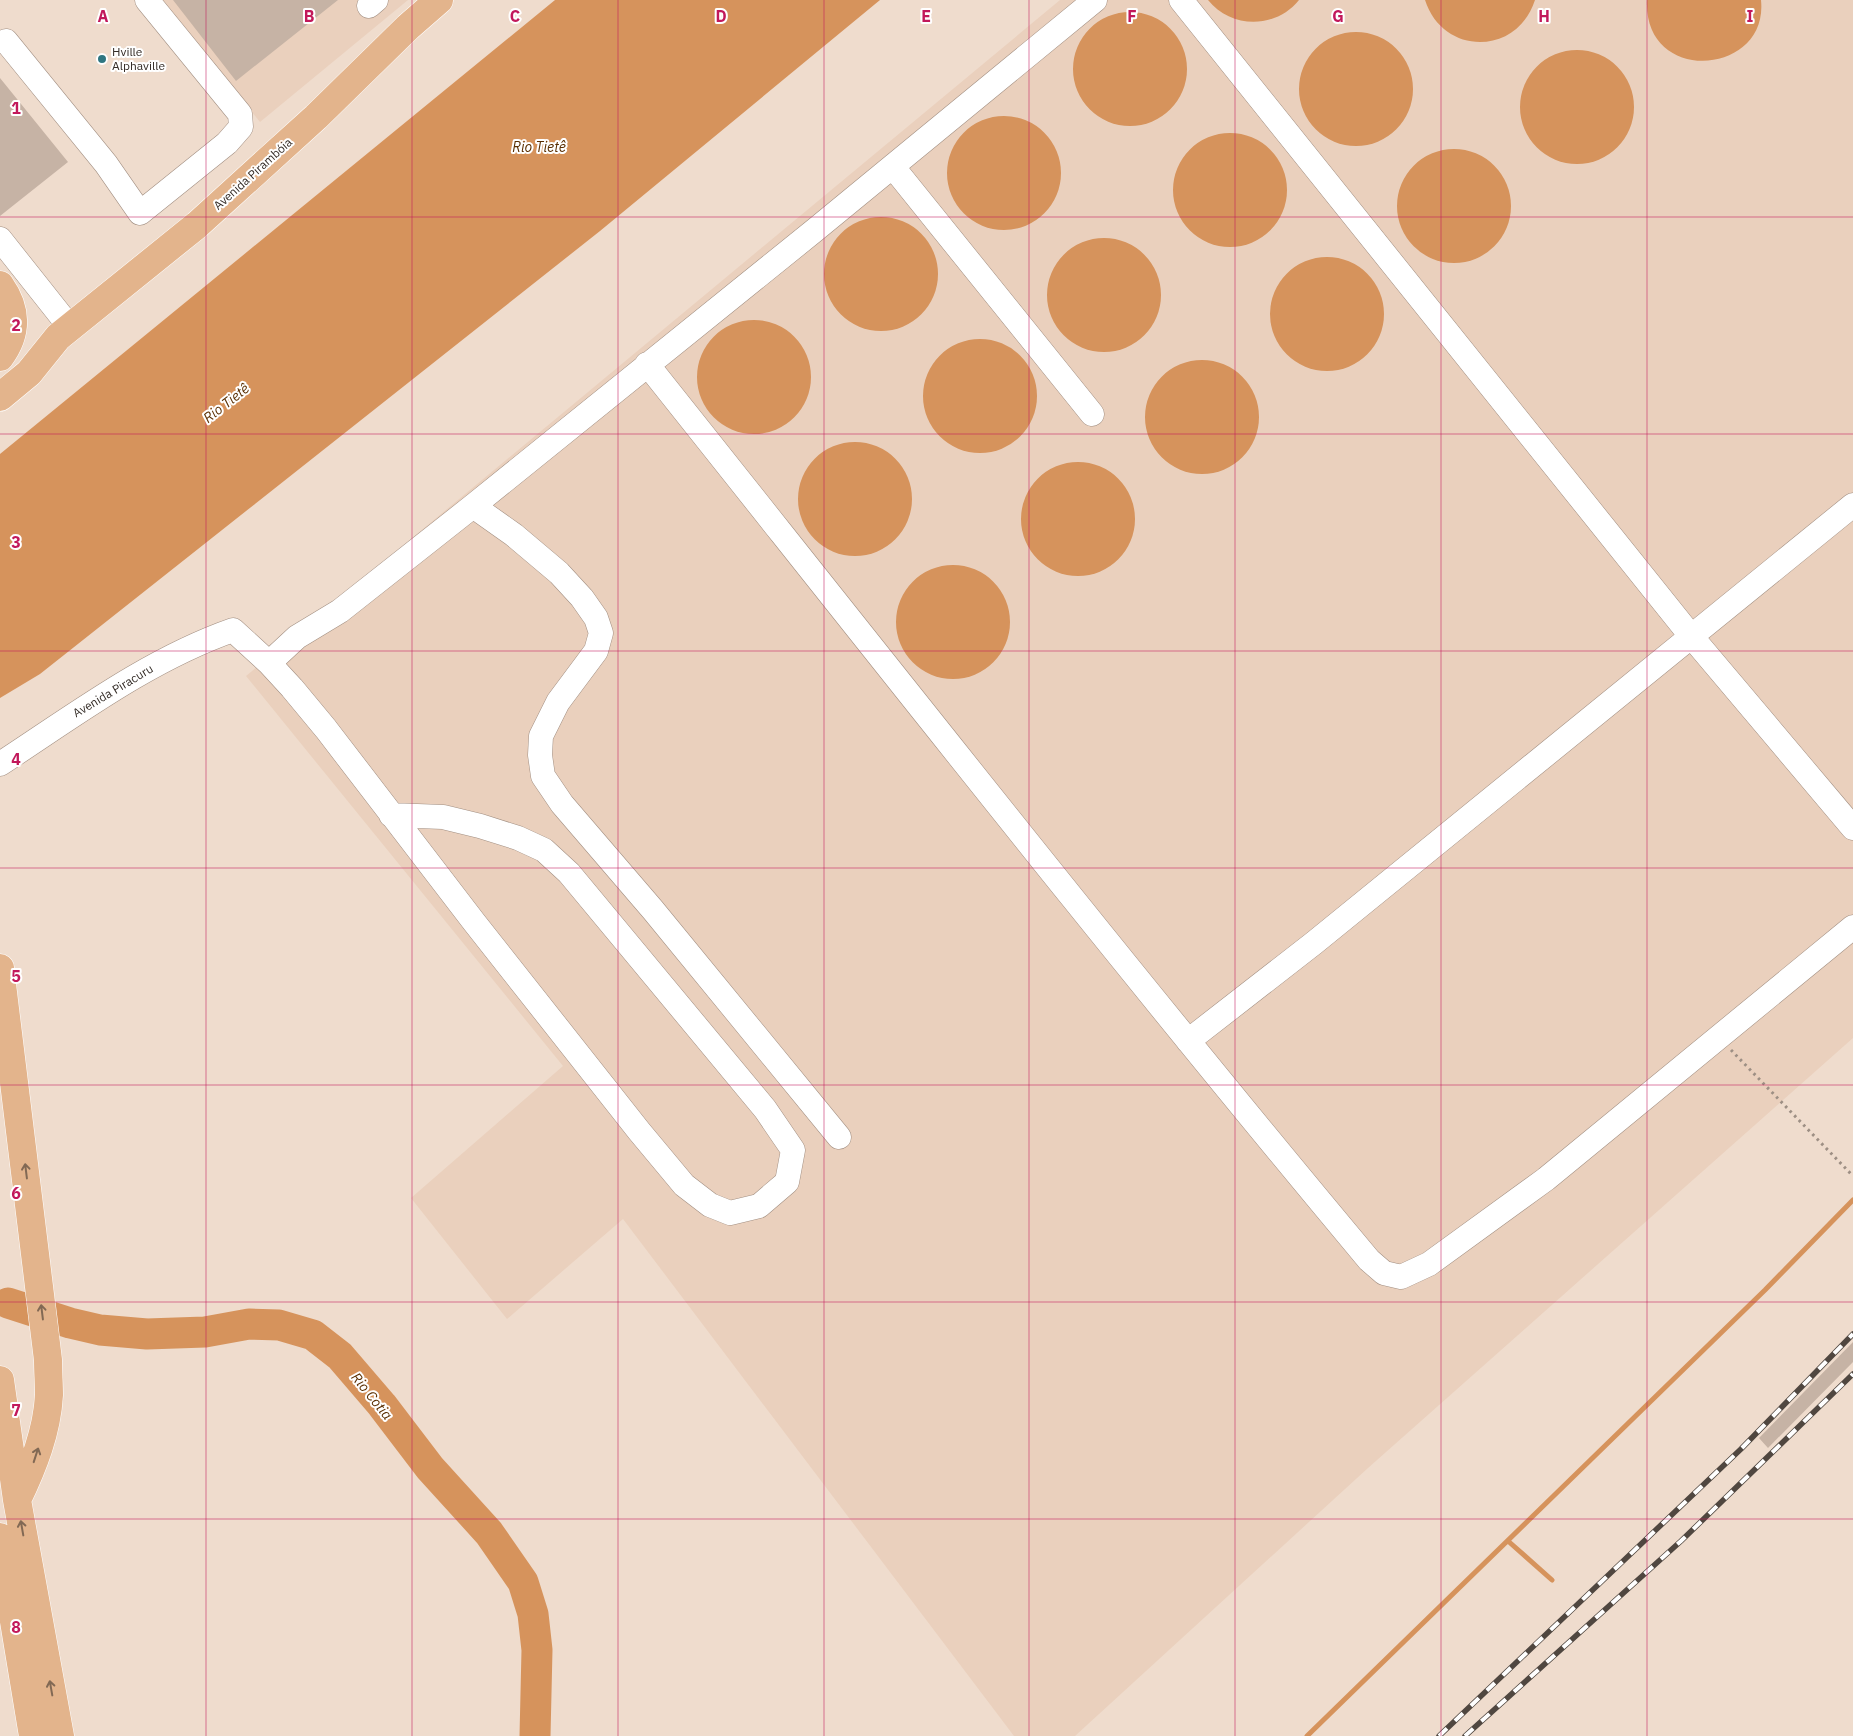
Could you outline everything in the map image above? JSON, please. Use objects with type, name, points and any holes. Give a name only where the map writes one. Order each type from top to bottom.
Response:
[{"type":"main road","name":"Avenida Pirambóia","points":[[63,331],[149,265],[197,225],[316,117],[408,27],[439,0]]},
{"type":"main road","points":[[0,285],[8,297],[13,312],[12,331],[5,350],[0,357]]},
{"type":"main road","points":[[0,376],[63,331]]},
{"type":"main road","points":[[0,397],[29,372],[63,331]]},
{"type":"main road","points":[[0,968],[48,1360],[49,1396],[44,1426],[29,1476],[17,1500]]},
{"type":"main road","points":[[0,1380],[17,1500],[60,1736]]},
{"type":"main road","points":[[0,1536],[33,1736]]},
{"type":"main road","points":[[0,1600],[16,1631]]},
{"type":"street","points":[[6,42],[106,164],[140,213],[227,143],[241,128],[240,114],[147,0]]},
{"type":"street","points":[[391,815],[443,817],[488,828],[518,838],[544,850],[569,872],[765,1109],[793,1150],[787,1182],[759,1206],[730,1213],[710,1205],[684,1185],[638,1131],[391,815],[326,729],[269,663],[298,637],[340,611],[473,506],[893,167],[1095,0]]},
{"type":"street","points":[[1181,0],[1691,636],[1853,828]]},
{"type":"street","points":[[893,167],[1092,414]]},
{"type":"street","points":[[0,239],[63,331]]},
{"type":"street","points":[[647,364],[892,673],[1188,1041],[1369,1260],[1384,1273],[1401,1277],[1429,1264],[1546,1179],[1853,927]]},
{"type":"street","points":[[1188,1041],[1314,943],[1853,505]]},
{"type":"street","points":[[473,506],[514,535],[559,573],[582,598],[596,618],[601,634],[596,651],[558,702],[541,736],[540,755],[543,776],[562,804],[659,918],[839,1137]]},
{"type":"street","name":"Avenida Piracuru","points":[[0,764],[129,679],[200,642],[233,630],[269,663]]},
{"type":"path","points":[[1718,1037],[1853,1176]]},
{"type":"shaded area","points":[[161,0],[408,0],[260,122]]},
{"type":"shaded area","points":[[1060,0],[1853,0],[1853,1038],[1368,1468],[1075,1736],[1014,1736],[623,1219],[507,1319],[411,1198],[563,1066],[246,676]]},
{"type":"water","name":"Rio Tietê","points":[[555,0],[880,0],[600,231],[40,674],[0,698],[0,454]]},
{"type":"water","points":[[1208,0],[1299,0],[1289,10],[1278,16],[1253,22],[1229,16],[1218,10]]},
{"type":"water","points":[[1425,0],[1535,0],[1526,18],[1513,32],[1497,39],[1480,42],[1463,39],[1447,32],[1434,18]]},
{"type":"water","points":[[1647,0],[1761,0],[1758,25],[1746,44],[1727,56],[1706,61],[1683,58],[1664,47],[1651,28]]},
{"type":"water","points":[[1130,12],[1152,16],[1162,21],[1178,37],[1183,47],[1187,69],[1183,91],[1178,101],[1162,117],[1152,122],[1130,126],[1108,122],[1098,117],[1082,101],[1077,91],[1073,69],[1077,47],[1082,37],[1098,21],[1108,16]]},
{"type":"water","points":[[1356,32],[1378,36],[1388,41],[1404,57],[1409,67],[1413,89],[1409,111],[1404,121],[1388,137],[1378,142],[1356,146],[1334,142],[1324,137],[1308,121],[1303,111],[1299,89],[1303,67],[1308,57],[1324,41],[1334,36]]},
{"type":"water","points":[[1577,50],[1599,54],[1609,59],[1625,75],[1630,85],[1634,107],[1630,129],[1625,139],[1609,155],[1599,160],[1577,164],[1555,160],[1545,155],[1529,139],[1524,129],[1520,107],[1524,85],[1529,75],[1545,59],[1555,54]]},
{"type":"water","points":[[1004,116],[1026,120],[1036,125],[1052,141],[1057,151],[1061,173],[1057,195],[1052,205],[1036,221],[1026,226],[1004,230],[982,226],[972,221],[956,205],[951,195],[947,173],[951,151],[956,141],[972,125],[982,120]]},
{"type":"water","points":[[1230,133],[1252,137],[1270,150],[1283,168],[1287,190],[1283,212],[1270,230],[1252,243],[1230,247],[1208,243],[1190,230],[1177,212],[1173,190],[1177,168],[1190,150],[1208,137]]},
{"type":"water","points":[[1454,149],[1476,153],[1486,158],[1502,174],[1507,184],[1511,206],[1507,228],[1502,238],[1486,254],[1476,259],[1454,263],[1432,259],[1422,254],[1406,238],[1401,228],[1397,206],[1401,184],[1406,174],[1422,158],[1432,153]]},
{"type":"water","points":[[881,217],[903,221],[913,226],[929,242],[934,252],[938,274],[934,296],[929,306],[913,322],[903,327],[881,331],[859,327],[849,322],[833,306],[828,296],[824,274],[828,252],[833,242],[849,226],[859,221]]},
{"type":"water","points":[[1104,238],[1126,242],[1136,247],[1152,263],[1157,273],[1161,295],[1157,317],[1152,327],[1136,343],[1126,348],[1104,352],[1082,348],[1072,343],[1056,327],[1051,317],[1047,295],[1051,273],[1056,263],[1072,247],[1082,242]]},
{"type":"water","points":[[1327,257],[1349,261],[1367,274],[1380,292],[1384,314],[1380,336],[1367,354],[1349,367],[1327,371],[1305,367],[1287,354],[1274,336],[1270,314],[1274,292],[1287,274],[1305,261]]},
{"type":"water","points":[[754,320],[776,324],[794,337],[807,355],[811,377],[807,399],[794,417],[776,430],[754,434],[732,430],[714,417],[701,399],[697,377],[701,355],[714,337],[732,324]]},
{"type":"water","points":[[980,339],[1002,343],[1012,348],[1028,364],[1033,374],[1037,396],[1033,418],[1028,428],[1012,444],[1002,449],[980,453],[958,449],[948,444],[932,428],[927,418],[923,396],[927,374],[932,364],[948,348],[958,343]]},
{"type":"water","points":[[1202,360],[1224,364],[1234,369],[1250,385],[1255,395],[1259,417],[1255,439],[1250,449],[1234,465],[1224,470],[1202,474],[1180,470],[1170,465],[1154,449],[1149,439],[1145,417],[1149,395],[1154,385],[1170,369],[1180,364]]},
{"type":"water","points":[[855,442],[877,446],[887,451],[903,467],[908,477],[912,499],[908,521],[903,531],[887,547],[877,552],[855,556],[833,552],[823,547],[807,531],[802,521],[798,499],[802,477],[807,467],[823,451],[833,446]]},
{"type":"water","points":[[1078,462],[1100,466],[1110,471],[1126,487],[1131,497],[1135,519],[1131,541],[1126,551],[1110,567],[1100,572],[1078,576],[1056,572],[1046,567],[1030,551],[1025,541],[1021,519],[1025,497],[1030,487],[1046,471],[1056,466]]},
{"type":"water","points":[[953,565],[975,569],[985,574],[1001,590],[1006,600],[1010,622],[1006,644],[1001,654],[985,670],[975,675],[953,679],[931,675],[921,670],[905,654],[900,644],[896,622],[900,600],[905,590],[921,574],[931,569]]},
{"type":"building","points":[[173,0],[338,0],[236,81]]},
{"type":"building","points":[[0,78],[68,162],[0,216]]},
{"type":"building","points":[[1853,1342],[1853,1362],[1768,1448],[1759,1438]]},
{"type":"waterway","points":[[1307,1736],[1765,1290],[1853,1200]]},
{"type":"waterway","name":"Rio Cotia","points":[[8,1303],[70,1323],[100,1330],[147,1334],[205,1332],[249,1324],[279,1325],[313,1335],[340,1356],[382,1405],[430,1468],[489,1533],[523,1582],[533,1614],[537,1650],[535,1736]]},
{"type":"waterway","points":[[1508,1541],[1552,1580]]},
{"type":"railway","points":[[1439,1736],[1741,1449],[1853,1334]]},
{"type":"railway","points":[[1465,1736],[1681,1541],[1853,1374]]},
{"type":"place","name":"Hville Alphaville","points":[[102,59]]}]
